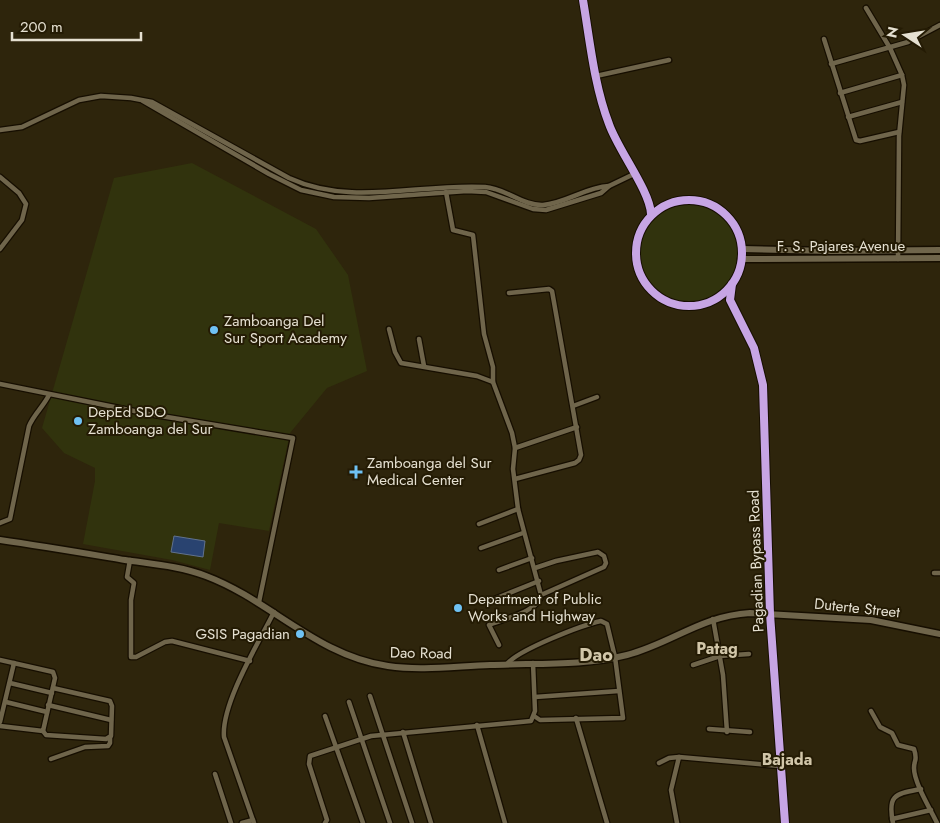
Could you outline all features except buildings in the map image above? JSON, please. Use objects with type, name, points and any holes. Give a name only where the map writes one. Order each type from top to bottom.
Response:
[{"type":"highway","points":[[583,0],[596,76],[609,125],[648,199],[651,214]]},
{"type":"highway","points":[[648,199],[657,205],[691,199],[710,203],[732,222],[737,230],[742,249],[741,259],[732,284],[716,298],[696,306],[676,304],[662,299],[646,286],[639,273],[635,253],[640,232],[651,214],[664,205]]},
{"type":"highway","name":"Pagadian Bypass Road","points":[[732,284],[730,291],[732,305],[754,348],[763,385],[770,614],[785,823]]},
{"type":"highway","points":[[716,298],[725,300],[732,305]]},
{"type":"street","points":[[866,8],[890,48],[902,75],[899,132],[898,259]]},
{"type":"street","points":[[831,64],[890,48],[920,37],[940,26]]},
{"type":"street","points":[[824,39],[840,93],[858,141],[899,132]]},
{"type":"street","points":[[596,76],[669,60]]},
{"type":"street","points":[[840,93],[902,75]]},
{"type":"street","points":[[0,130],[22,127],[70,103],[87,98],[120,96],[152,102],[254,160],[303,184],[344,192],[486,192],[533,209],[546,210],[602,193],[609,186],[634,174]]},
{"type":"street","points":[[848,117],[902,102]]},
{"type":"street","points":[[0,177],[19,192],[26,204],[22,220],[0,250]]},
{"type":"street","points":[[446,191],[453,230],[473,234],[484,334],[493,367],[493,382],[508,419],[515,448],[513,466],[518,509],[523,533],[539,581],[541,595],[541,600],[535,607],[489,624],[499,645]]},
{"type":"street","name":"F. S. Pajares Avenue","points":[[742,249],[831,252],[940,250]]},
{"type":"street","name":"F. S. Pajares Avenue","points":[[741,259],[940,258]]},
{"type":"street","points":[[509,292],[549,289],[552,291],[581,455],[579,460],[515,479]]},
{"type":"street","points":[[389,329],[399,361],[446,372],[477,376],[493,382]]},
{"type":"street","points":[[420,339],[424,366]]},
{"type":"street","points":[[0,384],[49,396],[85,400],[149,414],[292,438],[259,602]]},
{"type":"street","points":[[0,524],[10,519],[32,418],[43,409],[49,396]]},
{"type":"street","points":[[573,406],[597,397]]},
{"type":"street","points":[[515,448],[577,427]]},
{"type":"street","points":[[478,524],[518,509]]},
{"type":"street","points":[[481,548],[523,533]]},
{"type":"street","name":"Dao Road","points":[[0,540],[180,568],[205,575],[259,602],[295,628],[355,659],[409,667],[532,663],[615,657],[639,651],[714,619],[733,614],[770,614]]},
{"type":"street","points":[[535,568],[556,561],[598,552],[604,556],[606,563],[604,567],[541,595]]},
{"type":"street","points":[[499,570],[532,558]]},
{"type":"street","points":[[130,560],[127,577],[134,582],[131,605],[131,656],[136,657],[165,642],[172,641],[250,661]]},
{"type":"street","points":[[492,600],[539,581]]},
{"type":"street","points":[[242,823],[254,821],[224,730],[227,714],[274,612]]},
{"type":"street","name":"Duterte Street","points":[[770,614],[871,620],[940,634]]},
{"type":"street","points":[[714,619],[720,656],[727,732]]},
{"type":"street","points":[[507,664],[521,652],[601,621],[609,629],[615,657],[623,718],[540,720],[534,716]]},
{"type":"street","points":[[693,665],[720,656],[749,654]]},
{"type":"street","points":[[0,660],[53,672],[55,678],[42,730]]},
{"type":"street","points":[[0,722],[14,663]]},
{"type":"street","points":[[325,823],[328,820],[309,758],[312,754],[362,738],[383,734],[529,722],[534,716],[535,697],[532,663]]},
{"type":"street","points":[[10,683],[110,701],[110,743],[108,746],[85,747],[51,759]]},
{"type":"street","points":[[535,697],[620,691]]},
{"type":"street","points":[[370,696],[412,823]]},
{"type":"street","points":[[6,702],[47,712]]},
{"type":"street","points":[[349,702],[390,823]]},
{"type":"street","points":[[48,705],[111,720]]},
{"type":"street","points":[[871,711],[880,727],[892,733],[898,745],[914,749],[917,760],[914,768],[921,789],[937,823]]},
{"type":"street","points":[[325,716],[363,823]]},
{"type":"street","points":[[576,718],[607,823]]},
{"type":"street","points":[[477,725],[505,823]]},
{"type":"street","points":[[0,726],[42,730],[46,735],[106,739],[110,737]]},
{"type":"street","points":[[709,729],[727,732],[750,732]]},
{"type":"street","points":[[403,732],[432,823]]},
{"type":"street","points":[[659,763],[669,758],[679,757],[780,766]]},
{"type":"street","points":[[676,823],[671,790],[679,757]]},
{"type":"street","points":[[215,774],[231,823]]},
{"type":"street","points":[[921,789],[896,794],[891,803],[892,821],[931,810]]},
{"type":"green space","name":"Zamboanga Del Sur Sport Academy","points":[[192,163],[316,229],[348,275],[367,371],[327,388],[290,433],[269,531],[219,523],[210,570],[172,560],[83,544],[95,481],[95,468],[64,453],[42,428],[114,178]]},
{"type":"green space","points":[[689,205],[708,209],[724,219],[734,235],[738,254],[734,273],[724,289],[708,299],[689,303],[670,299],[654,289],[644,273],[640,254],[644,235],[654,219],[670,209]]},
{"type":"water","points":[[174,536],[205,541],[203,557],[171,552]]},
{"type":"place","name":"Zamboanga Del Sur Sport Academy","points":[[214,330]]},
{"type":"place","name":"DepEd SDO Zamboanga del Sur","points":[[78,421]]},
{"type":"place","name":"Zamboanga del Sur Medical Center","points":[[356,472]]},
{"type":"place","name":"Department of Public Works and Highway","points":[[458,608]]},
{"type":"place","name":"GSIS Pagadian","points":[[300,634]]},
{"type":"district","name":"Patag","points":[[717,648]]},
{"type":"district","name":"Dao","points":[[596,655]]},
{"type":"district","name":"Bajada","points":[[787,759]]}]
